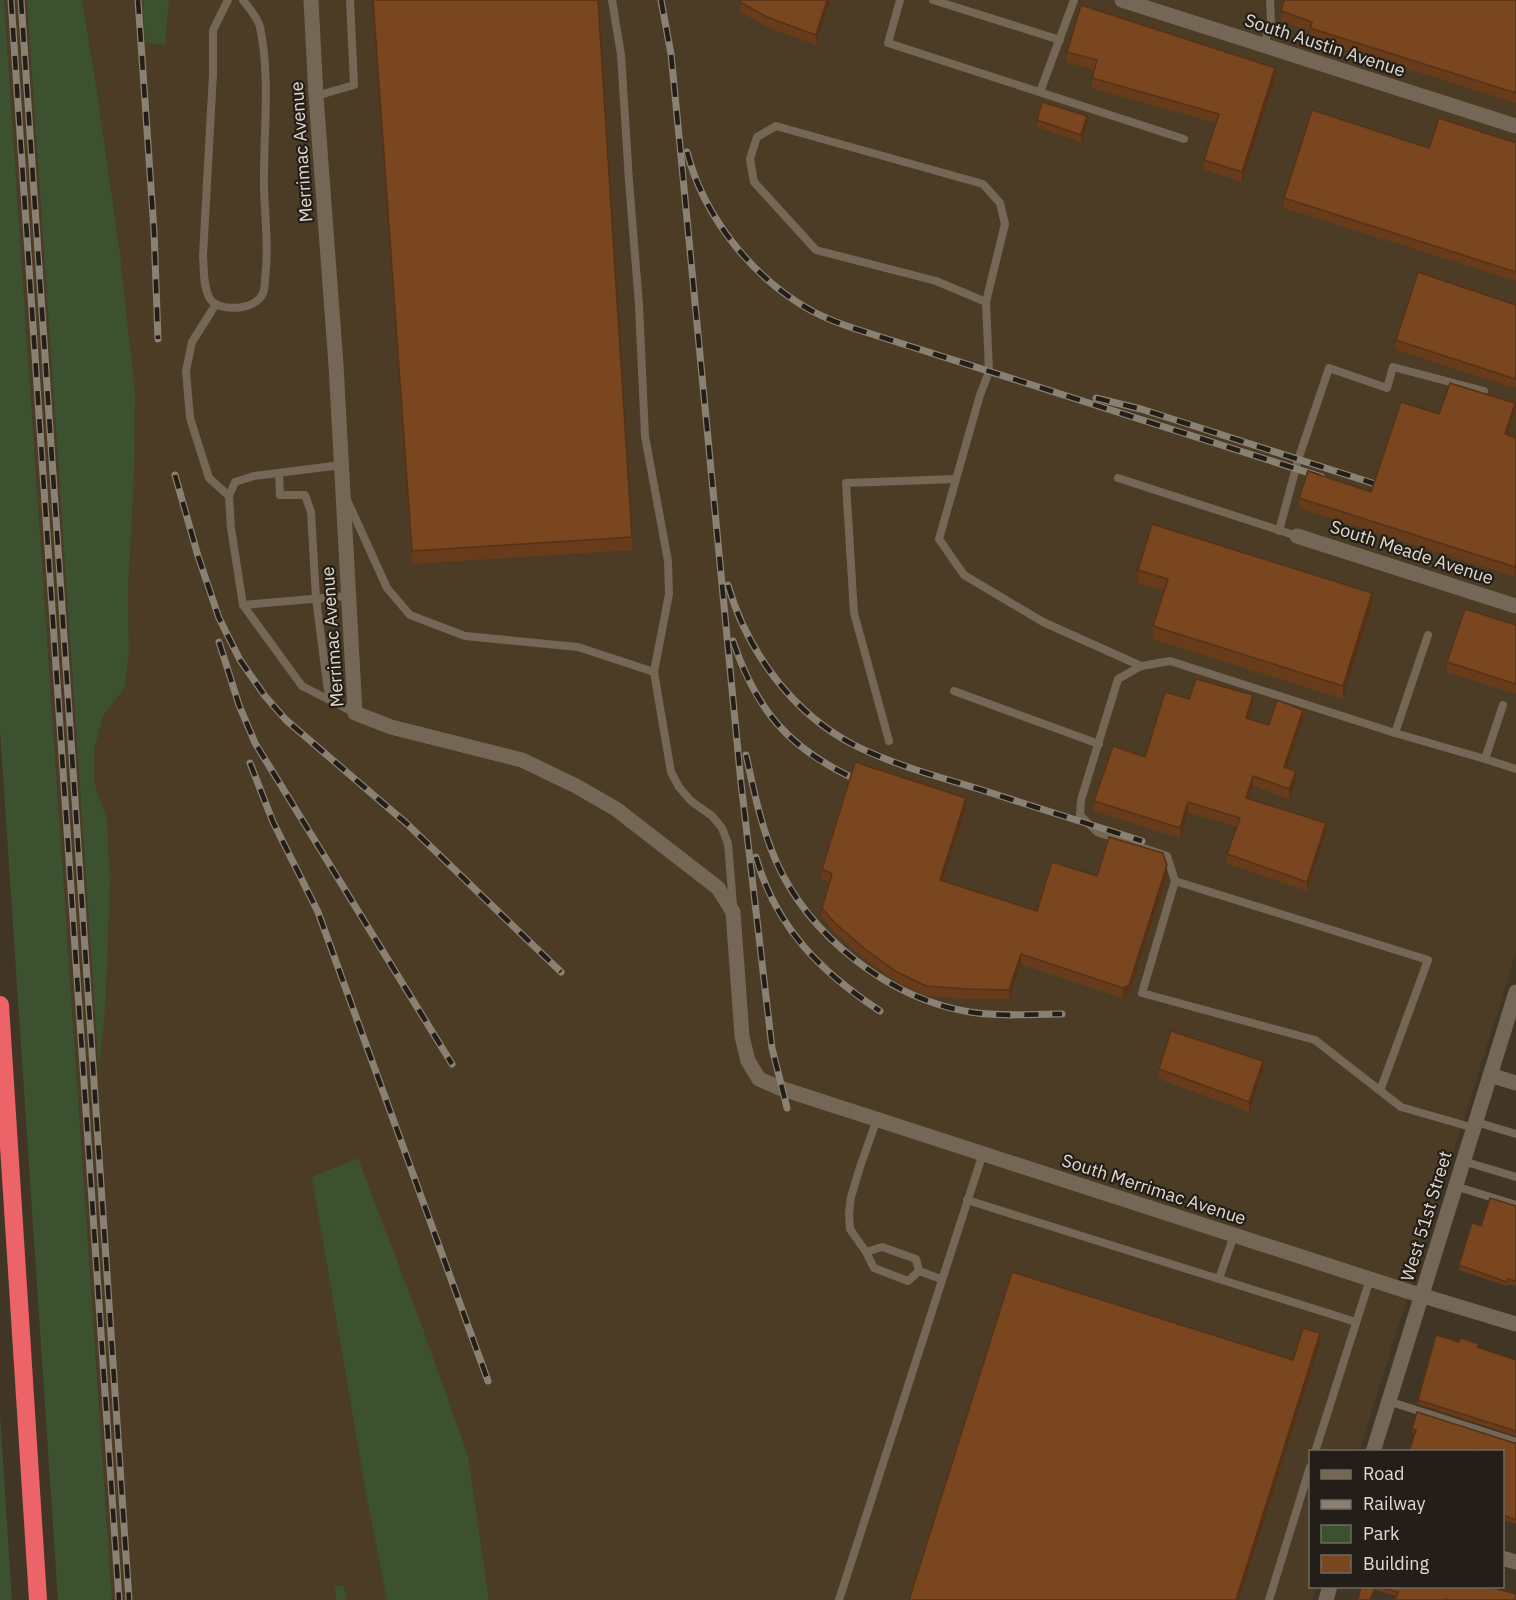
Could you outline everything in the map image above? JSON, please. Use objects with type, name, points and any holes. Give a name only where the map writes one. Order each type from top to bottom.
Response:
[{"type":"highway","points":[[0,1005],[38,1600]]},
{"type":"street","name":"Merrimac Avenue","points":[[311,0],[336,365],[355,713],[391,727],[522,760],[576,786],[616,809],[718,888],[733,912],[742,1036],[748,1061],[759,1079],[780,1088]]},
{"type":"street","name":"South Austin Avenue","points":[[1122,0],[1516,126]]},
{"type":"street","name":"South Meade Avenue","points":[[1297,536],[1516,606]]},
{"type":"street","name":"West 51st Street","points":[[1373,1450],[1516,992]]},
{"type":"street","points":[[1490,1075],[1516,1083]]},
{"type":"street","name":"South Merrimac Avenue","points":[[780,1088],[1421,1296],[1516,1324]]},
{"type":"lane","points":[[228,0],[213,30],[213,74],[203,256],[204,281],[209,299],[225,307],[246,307],[256,302],[263,294],[268,261],[264,187],[266,86],[260,24],[243,0]]},
{"type":"lane","points":[[316,96],[354,85],[350,0]]},
{"type":"lane","points":[[612,0],[621,55],[628,181],[639,305],[645,436],[668,561],[669,594],[654,672],[671,772],[679,788],[691,801],[712,816],[722,828],[728,844],[733,912]]},
{"type":"lane","points":[[900,0],[888,44],[1184,139]]},
{"type":"lane","points":[[933,0],[1060,40]]},
{"type":"lane","points":[[1040,92],[1074,0]]},
{"type":"lane","points":[[1264,45],[1271,21],[1270,0]]},
{"type":"lane","points":[[986,302],[936,281],[816,250],[754,182],[750,159],[757,137],[776,126],[983,184],[1000,203],[1005,224],[986,302],[989,372],[980,395],[939,539],[964,575],[1042,622],[1141,666]]},
{"type":"lane","points":[[216,304],[192,342],[186,371],[190,418],[209,478],[229,496]]},
{"type":"lane","points":[[1279,531],[1298,460],[1329,368],[1387,388],[1394,367],[1484,391]]},
{"type":"lane","points":[[341,465],[254,476],[235,482],[229,496],[231,528],[243,604],[302,686],[355,713]]},
{"type":"lane","points":[[279,473],[280,495],[305,495],[311,512],[316,598],[329,699]]},
{"type":"lane","points":[[1118,478],[1297,536]]},
{"type":"lane","points":[[889,741],[854,613],[846,483],[956,479]]},
{"type":"lane","points":[[342,487],[387,588],[410,615],[465,636],[578,647],[654,672]]},
{"type":"lane","points":[[243,604],[347,596]]},
{"type":"lane","points":[[1395,733],[1428,635]]},
{"type":"lane","points":[[1516,769],[1170,662],[1141,666],[1118,679],[1081,800],[1080,815],[1097,832],[1167,856],[1175,881],[1142,993],[1314,1040],[1401,1107],[1516,1134]]},
{"type":"lane","points":[[954,691],[1099,744]]},
{"type":"lane","points":[[1485,759],[1503,705]]},
{"type":"lane","points":[[1175,881],[1428,960],[1380,1091]]},
{"type":"lane","points":[[878,1119],[851,1197],[850,1229],[874,1268],[908,1281],[919,1271]]},
{"type":"lane","points":[[839,1600],[982,1154]]},
{"type":"lane","points":[[1463,1161],[1516,1177]]},
{"type":"lane","points":[[1455,1186],[1516,1205]]},
{"type":"lane","points":[[967,1200],[1356,1322]]},
{"type":"lane","points":[[1219,1279],[1234,1235]]},
{"type":"lane","points":[[866,1252],[882,1247],[916,1258],[919,1271]]},
{"type":"lane","points":[[919,1271],[941,1279]]},
{"type":"lane","points":[[1317,1450],[1370,1279]]},
{"type":"lane","points":[[1388,1401],[1516,1442]]},
{"type":"lane","points":[[1269,1600],[1309,1473]]},
{"type":"shaded area","points":[[4,0],[27,0],[99,1064],[106,999],[110,881],[107,819],[94,782],[94,751],[103,716],[125,687],[129,652],[128,592],[135,391],[120,253],[82,0],[1516,0],[1516,953],[1359,1450],[1309,1450],[1309,1588],[1316,1588],[1312,1600],[112,1600]]},
{"type":"green space","points":[[0,0],[4,0],[112,1600],[58,1600],[0,730]]},
{"type":"green space","points":[[27,0],[82,0],[120,253],[135,391],[134,475],[128,592],[129,652],[125,687],[103,716],[94,751],[94,782],[107,819],[110,881],[106,999],[99,1070]]},
{"type":"green space","points":[[143,0],[169,0],[165,45],[145,43]]},
{"type":"green space","points":[[358,1158],[468,1456],[489,1600],[387,1600],[366,1493],[312,1177]]},
{"type":"green space","points":[[0,1415],[12,1600],[0,1600]]},
{"type":"green space","points":[[335,1586],[344,1586],[347,1600],[336,1600]]},
{"type":"building","points":[[373,0],[598,0],[632,537],[412,551]]},
{"type":"building","points":[[741,0],[827,0],[816,35],[767,17],[740,2]]},
{"type":"building","points":[[1284,0],[1516,0],[1516,93],[1310,28],[1312,22],[1281,11]]},
{"type":"building","points":[[1081,5],[1275,68],[1242,172],[1204,160],[1219,114],[1092,78],[1097,60],[1067,52]]},
{"type":"building","points":[[1042,102],[1087,116],[1081,135],[1037,120]]},
{"type":"building","points":[[1312,110],[1429,148],[1439,118],[1516,143],[1516,272],[1284,198]]},
{"type":"building","points":[[1418,272],[1516,305],[1515,379],[1396,340]]},
{"type":"building","points":[[1450,383],[1515,403],[1505,434],[1516,438],[1515,567],[1299,498],[1308,471],[1371,492],[1401,402],[1439,414]]},
{"type":"building","points":[[1152,524],[1372,593],[1343,686],[1153,626],[1168,579],[1138,570]]},
{"type":"building","points":[[1465,609],[1516,625],[1516,684],[1447,662]]},
{"type":"building","points":[[1196,679],[1253,695],[1246,718],[1269,725],[1277,700],[1303,710],[1284,767],[1296,771],[1289,789],[1253,776],[1246,798],[1326,823],[1307,882],[1227,854],[1240,818],[1188,802],[1180,828],[1094,801],[1113,746],[1145,757],[1165,692],[1189,699]]},
{"type":"building","points":[[855,762],[966,798],[940,880],[1037,911],[1052,862],[1097,876],[1109,837],[1163,853],[1167,865],[1129,985],[1123,988],[1021,954],[1009,990],[926,986],[897,972],[865,949],[835,923],[822,908],[832,874],[822,869]]},
{"type":"building","points":[[1171,1031],[1263,1061],[1249,1102],[1159,1069]]},
{"type":"building","points":[[1490,1198],[1516,1206],[1516,1281],[1508,1279],[1507,1282],[1459,1265],[1472,1223],[1481,1226]]},
{"type":"building","points":[[1012,1272],[1293,1360],[1303,1328],[1320,1333],[1236,1600],[909,1600]]},
{"type":"building","points":[[1436,1335],[1459,1342],[1460,1338],[1479,1344],[1477,1347],[1516,1360],[1516,1431],[1418,1400]]},
{"type":"building","points":[[1417,1412],[1516,1443],[1516,1520],[1504,1515],[1504,1450],[1410,1450],[1416,1430],[1412,1429]]},
{"type":"building","points":[[1361,1588],[1375,1588],[1370,1600],[1358,1600]]},
{"type":"building","points":[[1383,1588],[1494,1588],[1516,1594],[1516,1600],[1395,1600],[1398,1592]]},
{"type":"railway","points":[[11,0],[119,1600]]},
{"type":"railway","points":[[21,0],[129,1600]]},
{"type":"railway","points":[[138,0],[154,231],[158,339]]},
{"type":"railway","points":[[661,0],[671,54],[741,783],[772,1048],[787,1108]]},
{"type":"railway","points":[[687,152],[705,200],[734,244],[770,282],[790,298],[818,314],[853,328],[1322,477]]},
{"type":"railway","points":[[1096,398],[1141,409],[1391,489]]},
{"type":"railway","points":[[175,475],[198,556],[219,618],[240,660],[265,696],[286,720],[406,823],[561,972]]},
{"type":"railway","points":[[728,585],[747,633],[775,678],[792,698],[832,732],[854,745],[901,765],[1142,841]]},
{"type":"railway","points":[[733,641],[752,687],[777,723],[810,753],[853,778]]},
{"type":"railway","points":[[219,642],[239,705],[255,743],[452,1064]]},
{"type":"railway","points":[[746,755],[766,835],[790,888],[809,914],[855,960],[910,993],[940,1005],[970,1012],[993,1014],[1062,1014]]},
{"type":"railway","points":[[250,763],[273,822],[318,912],[488,1381]]},
{"type":"railway","points":[[756,857],[776,906],[788,927],[803,946],[820,964],[880,1011]]}]
